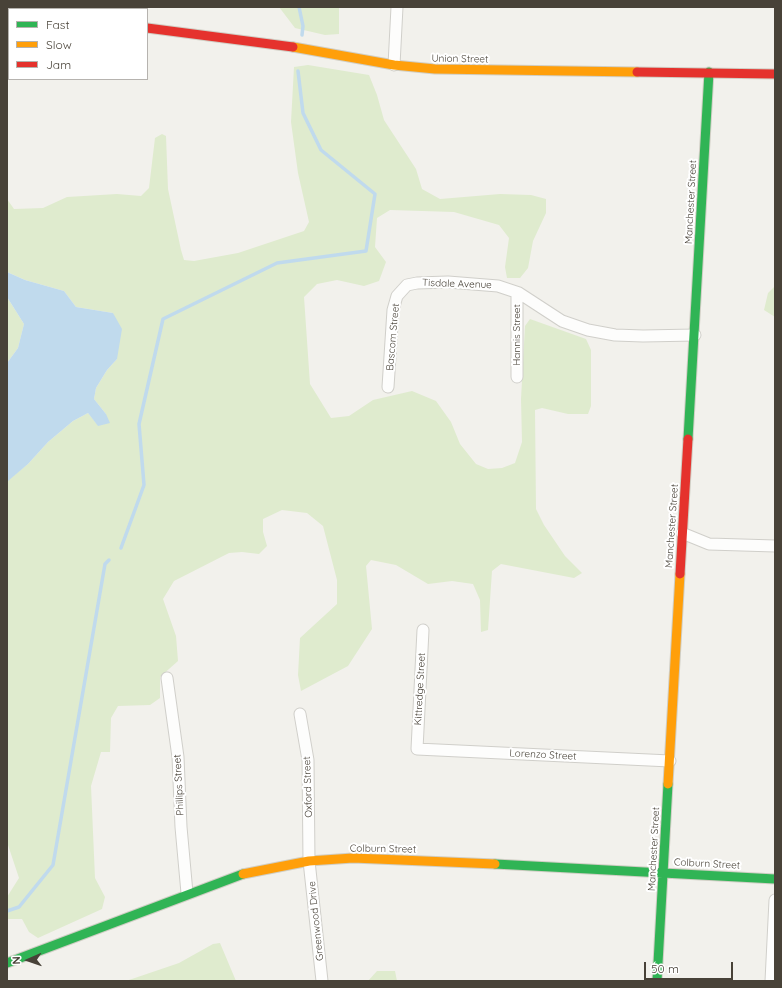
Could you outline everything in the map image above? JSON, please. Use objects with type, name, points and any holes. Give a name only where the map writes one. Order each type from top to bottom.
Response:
[{"type":"street","points":[[394,65],[397,7]]},
{"type":"street","name":"Union Street","points":[[148,28],[285,45],[394,65],[435,69],[775,74]]},
{"type":"street","name":"Manchester Street","points":[[657,981],[709,72]]},
{"type":"street","name":"Tisdale Avenue","points":[[402,290],[407,285],[417,283],[448,282],[498,286],[517,293],[562,321],[588,330],[643,336],[695,335]]},
{"type":"street","name":"Bascom Street","points":[[388,387],[393,310],[397,296],[402,290]]},
{"type":"street","name":"Hannis Street","points":[[517,293],[517,377]]},
{"type":"street","points":[[682,533],[709,544],[775,546]]},
{"type":"street","name":"Kittredge Street","points":[[416,749],[423,630]]},
{"type":"street","name":"Phillips Street","points":[[167,678],[178,757],[181,827],[187,893]]},
{"type":"street","name":"Oxford Street","points":[[300,714],[308,760],[309,861]]},
{"type":"street","name":"Lorenzo Street","points":[[416,749],[670,761]]},
{"type":"street","name":"Colburn Street","points":[[7,963],[232,877],[272,867],[309,861],[352,858],[393,859],[775,879]]},
{"type":"street","name":"Greenwood Drive","points":[[309,861],[322,981]]},
{"type":"street","points":[[771,981],[775,900]]},
{"type":"green space","points":[[279,7],[339,7],[339,34],[325,35],[295,28]]},
{"type":"green space","points":[[308,65],[369,75],[377,95],[384,120],[416,169],[422,189],[440,199],[500,194],[531,195],[546,199],[546,213],[533,241],[528,268],[520,278],[507,278],[505,267],[509,238],[499,225],[454,212],[390,210],[377,218],[375,247],[386,262],[379,281],[364,286],[337,280],[317,284],[304,297],[310,384],[331,418],[349,416],[373,400],[412,391],[436,401],[451,422],[460,444],[476,464],[488,469],[502,468],[515,463],[522,442],[521,399],[525,326],[530,319],[586,339],[591,350],[591,406],[588,414],[568,414],[542,408],[535,410],[536,509],[544,525],[565,556],[582,573],[574,578],[501,564],[492,571],[488,630],[481,632],[480,600],[473,584],[452,581],[428,584],[396,565],[371,560],[366,566],[372,629],[348,666],[301,691],[298,675],[300,638],[337,604],[337,580],[323,526],[307,513],[282,510],[263,519],[263,532],[267,546],[259,554],[242,552],[229,553],[174,581],[163,599],[176,636],[178,661],[160,677],[160,698],[150,705],[118,706],[111,718],[110,752],[101,752],[91,786],[95,878],[105,897],[102,909],[38,938],[29,932],[22,919],[7,919],[7,897],[19,878],[7,842],[7,481],[28,464],[48,442],[73,421],[88,413],[98,425],[106,414],[94,399],[96,388],[107,370],[117,359],[113,313],[76,307],[64,291],[25,280],[7,272],[7,199],[14,209],[43,208],[67,197],[117,194],[141,196],[149,188],[155,138],[162,134],[166,136],[168,189],[184,260],[194,261],[238,253],[304,231],[309,222],[298,173],[291,122],[294,67]]},
{"type":"green space","points":[[775,286],[775,317],[764,310],[768,293]]},
{"type":"green space","points":[[7,297],[24,324],[18,348],[7,363]]},
{"type":"green space","points":[[220,943],[236,981],[126,981],[179,963],[213,944]]},
{"type":"green space","points":[[377,971],[395,971],[397,981],[368,981]]},
{"type":"water","points":[[7,272],[25,280],[64,291],[76,307],[113,313],[122,329],[117,359],[107,370],[96,388],[94,399],[106,414],[110,423],[98,426],[88,413],[73,421],[48,442],[28,464],[8,481],[7,363],[18,348],[24,324],[7,297]]},
{"type":"waterway","points":[[299,7],[303,26],[302,35]]},
{"type":"waterway","points":[[121,548],[144,485],[139,424],[163,319],[277,263],[366,251],[375,194],[321,150],[303,113],[298,71]]},
{"type":"waterway","points":[[7,911],[19,907],[53,865],[105,564],[109,560]]},
{"type":"traffic: fast","points":[[688,439],[709,72]]},
{"type":"traffic: fast","points":[[657,981],[668,784]]},
{"type":"traffic: fast","points":[[495,864],[775,879]]},
{"type":"traffic: fast","points":[[7,963],[243,874]]},
{"type":"traffic: slow","points":[[293,47],[394,65],[435,69],[637,72]]},
{"type":"traffic: slow","points":[[668,784],[680,574]]},
{"type":"traffic: slow","points":[[243,874],[309,861],[353,858],[495,864]]},
{"type":"traffic: jam","points":[[148,28],[293,47]]},
{"type":"traffic: jam","points":[[637,72],[775,74]]},
{"type":"traffic: jam","points":[[680,574],[688,439]]}]
